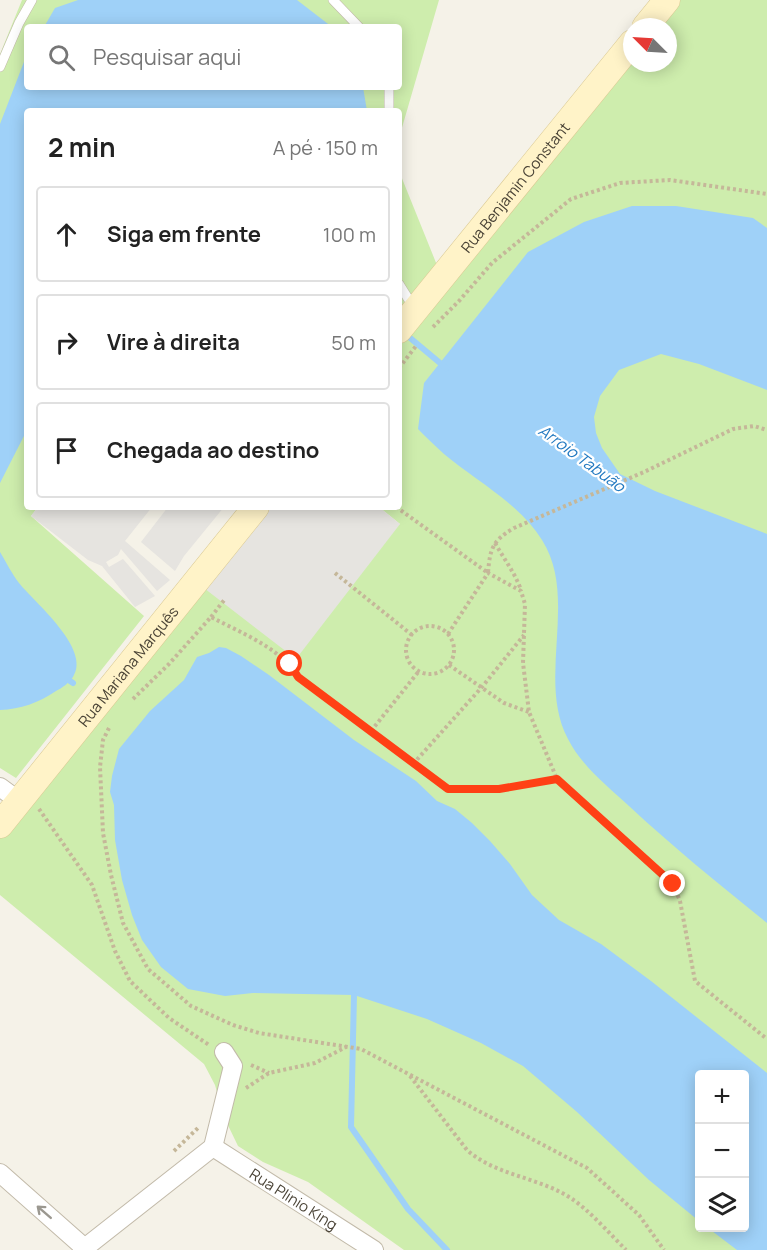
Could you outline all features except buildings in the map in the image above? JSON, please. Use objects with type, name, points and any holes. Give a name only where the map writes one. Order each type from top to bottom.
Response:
[{"type":"main road","points":[[652,18],[667,0]]},
{"type":"main road","name":"Rua Benjamin Constant","points":[[415,325],[623,55]]},
{"type":"main road","name":"Rua Mariana Marquês","points":[[0,825],[16,792],[253,510]]},
{"type":"street","points":[[0,1173],[84,1249],[213,1147],[233,1066],[224,1052]]},
{"type":"street","name":"Rua Plinio King","points":[[213,1147],[374,1250]]},
{"type":"lane","points":[[0,67],[18,23],[32,0]]},
{"type":"lane","points":[[333,0],[356,24]]},
{"type":"lane","points":[[388,108],[389,90]]},
{"type":"lane","points":[[402,292],[415,325]]},
{"type":"path","points":[[402,361],[415,325],[459,301],[492,263],[571,199],[620,183],[670,180],[767,194]]},
{"type":"path","points":[[448,634],[488,573],[490,550],[500,536],[644,472],[733,429],[754,426],[767,430]]},
{"type":"path","points":[[400,510],[488,573],[521,591]]},
{"type":"path","points":[[495,543],[512,571],[525,604],[523,663],[529,712],[557,779],[673,884],[680,901],[694,981],[767,1039]]},
{"type":"path","points":[[335,573],[412,635]]},
{"type":"path","points":[[126,705],[169,664],[225,599]]},
{"type":"path","points":[[211,617],[269,649],[290,664],[298,677],[448,789],[499,789],[557,779]]},
{"type":"path","points":[[433,626],[448,634],[454,650],[449,665],[436,674],[419,671],[408,659],[408,643],[412,635],[425,627],[433,626]]},
{"type":"path","points":[[413,764],[482,687],[524,634]]},
{"type":"path","points":[[449,665],[504,703],[529,712]]},
{"type":"path","points":[[371,731],[419,671]]},
{"type":"path","points":[[114,719],[103,740],[100,767],[103,833],[123,923],[148,969],[191,1006],[233,1025],[259,1034],[361,1049],[587,1167],[639,1215],[664,1250]]},
{"type":"path","points":[[16,792],[42,816],[92,885],[114,951],[130,981],[168,1018],[208,1044],[269,1073]]},
{"type":"path","points":[[408,1074],[467,1150],[478,1160],[544,1185],[573,1199],[626,1250]]},
{"type":"green space","points":[[22,0],[439,0],[402,128],[402,108],[24,108],[24,510],[36,510],[31,516],[144,616],[16,778],[0,768],[0,54]]},
{"type":"green space","points":[[677,0],[767,0],[767,1250],[404,1250],[308,1182],[263,1162],[238,1146],[224,1117],[215,1085],[204,1064],[0,895],[0,834],[200,585],[400,524],[383,510],[402,510],[402,178],[445,285],[624,72],[677,72],[677,18],[662,18]]},
{"type":"shaded area","points":[[36,510],[150,510],[125,541],[170,580],[157,591],[121,549],[118,555],[106,562],[109,567],[123,559],[155,596],[135,607],[102,566],[88,560],[31,516]]},
{"type":"shaded area","points":[[166,510],[222,510],[184,556],[175,571],[141,542]]},
{"type":"shaded area","points":[[262,510],[383,510],[400,524],[296,659],[200,585]]},
{"type":"water","points":[[78,0],[297,0],[328,24],[46,24],[55,8]]},
{"type":"water","points":[[24,62],[24,90],[364,90],[366,108],[24,108],[24,436],[0,483],[0,124]]},
{"type":"water","points":[[632,206],[676,206],[753,218],[767,228],[767,390],[699,364],[661,354],[619,370],[600,396],[594,417],[596,433],[602,448],[620,474],[655,491],[767,534],[767,923],[646,821],[595,775],[573,749],[559,716],[555,665],[557,587],[552,563],[542,540],[509,504],[444,454],[418,429],[424,383],[528,252],[584,222]]},
{"type":"water","points":[[0,552],[19,583],[68,640],[75,653],[77,666],[70,681],[49,695],[22,707],[0,710]]},
{"type":"water","points":[[219,647],[241,656],[354,740],[416,781],[437,801],[455,809],[490,841],[532,895],[559,920],[601,944],[767,1073],[767,1250],[737,1250],[713,1232],[749,1232],[749,1070],[695,1070],[695,1218],[649,1180],[577,1112],[523,1066],[481,1043],[427,1019],[354,995],[253,993],[225,996],[188,989],[161,967],[142,940],[122,880],[115,840],[114,805],[110,792],[112,776],[119,749],[150,711],[184,680],[197,657]]},
{"type":"waterway","name":"Arroio Tabuão","points":[[403,332],[446,368]]},
{"type":"waterway","points":[[354,995],[351,1127],[408,1209],[447,1250]]},
{"type":"route","points":[[290,664],[298,677],[448,789],[499,789],[557,779],[673,884]]}]
